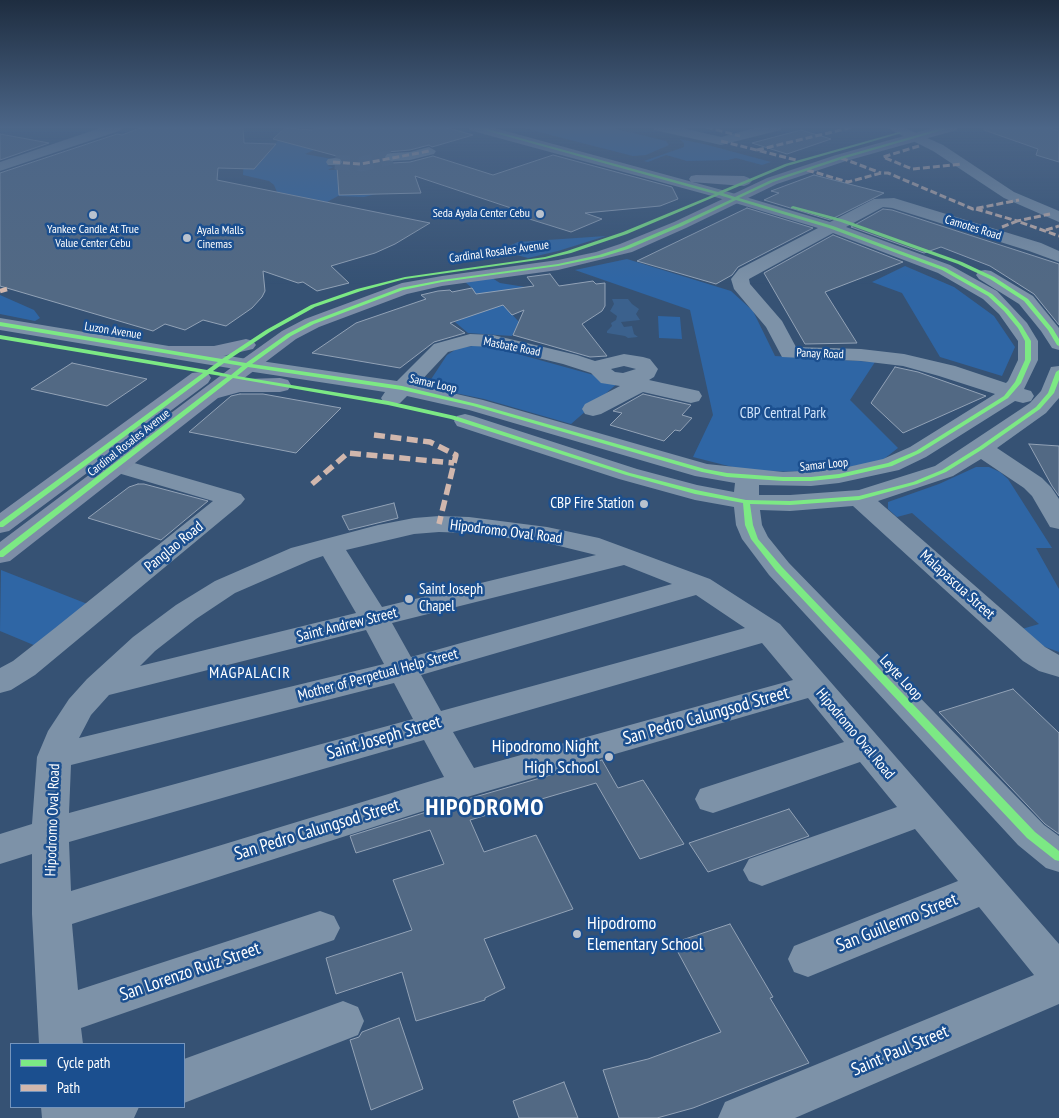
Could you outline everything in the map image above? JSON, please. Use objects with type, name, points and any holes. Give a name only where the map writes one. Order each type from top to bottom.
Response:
[{"type":"main road","name":"Cardinal Rosales Avenue","points":[[0,526],[183,391],[271,348],[312,323],[402,289],[442,281],[558,265],[626,248],[757,179]]},
{"type":"main road","name":"Cardinal Rosales Avenue","points":[[762,197],[790,179]]},
{"type":"main road","points":[[689,182],[699,194],[727,194]]},
{"type":"main road","points":[[689,182],[727,194]]},
{"type":"main road","name":"Cardinal Rosales Avenue","points":[[0,555],[118,466],[268,331],[313,306],[359,290],[405,278],[545,258],[569,252],[727,194]]},
{"type":"main road","points":[[163,358],[214,352],[227,369],[236,386],[287,379],[278,365],[272,360],[271,348]]},
{"type":"main road","points":[[163,358],[186,375],[188,380],[183,391]]},
{"type":"street","points":[[678,179],[689,182]]},
{"type":"street","points":[[679,179],[689,182]]},
{"type":"street","points":[[986,179],[1010,195],[1056,214]]},
{"type":"street","name":"Samar Loop","points":[[727,194],[762,197],[837,224],[960,263],[992,278],[1019,295],[1050,329],[1059,344]]},
{"type":"street","name":"Camotes Road","points":[[837,224],[880,202],[894,203],[1035,247],[1059,258]]},
{"type":"street","name":"Samar Loop","points":[[227,369],[395,396],[453,417],[628,474],[695,492],[747,490],[848,475],[890,464],[918,452],[1011,392],[1018,383],[1028,360],[1028,341],[1006,310],[981,289],[944,269],[837,224]]},
{"type":"street","name":"Panay Road","points":[[837,224],[745,273],[740,279],[741,285],[775,325],[789,353],[861,355],[904,360],[1011,392]]},
{"type":"street","name":"Luzon Avenue","points":[[0,324],[163,358],[227,369]]},
{"type":"street","name":"Luzon Avenue","points":[[0,337],[163,358]]},
{"type":"street","name":"Masbate Road","points":[[395,396],[441,348],[470,340],[493,340],[570,359],[639,384],[691,396]]},
{"type":"street","name":"Samar Loop","points":[[747,490],[790,503],[859,498],[915,483],[944,471],[1051,405],[1051,393],[1059,372]]},
{"type":"street","points":[[593,409],[639,384]]},
{"type":"street","points":[[1011,392],[1051,405]]},
{"type":"street","points":[[981,448],[1033,483],[1042,492],[1059,521]]},
{"type":"street","name":"Panglao Road","points":[[0,682],[24,668],[232,499],[93,458]]},
{"type":"street","name":"Leyte Loop","points":[[747,490],[748,525],[755,539],[779,569],[1031,835],[1059,857]]},
{"type":"street","name":"Malapascua Street","points":[[859,498],[1034,654],[1056,668]]},
{"type":"street","name":"Hipodromo Oval Road","points":[[60,1030],[52,914],[50,833],[54,757],[65,731],[80,707],[98,687],[144,644],[186,612],[225,588],[301,554],[378,533],[414,526],[439,524],[470,525],[546,535],[589,544],[626,556],[700,585],[770,631],[1059,974]]},
{"type":"street","points":[[330,546],[374,618],[434,724],[465,784]]},
{"type":"street","name":"Saint Andrew Street","points":[[98,687],[626,556]]},
{"type":"street","name":"Mother of Perpetual Help Street","points":[[54,757],[403,670],[700,585]]},
{"type":"street","name":"Saint Joseph Street","points":[[0,849],[50,833],[434,724],[770,631]]},
{"type":"street","name":"San Pedro Calungsod Street","points":[[52,914],[465,784],[814,685]]},
{"type":"street","points":[[713,799],[867,747]]},
{"type":"street","points":[[762,870],[922,812]]},
{"type":"street","name":"San Guillermo Street","points":[[808,959],[986,887]]},
{"type":"street","name":"San Lorenzo Ruiz Street","points":[[60,1030],[320,928]]},
{"type":"street","name":"Saint Paul Street","points":[[741,1118],[1059,984]]},
{"type":"street","points":[[185,1081],[343,1021]]},
{"type":"street","points":[[86,1118],[113,1108]]},
{"type":"green space","points":[[261,179],[355,179],[380,193],[364,197],[338,196],[327,202],[277,192],[274,185],[269,181]]},
{"type":"green space","points":[[606,236],[528,258],[506,252],[509,246],[518,242]]},
{"type":"green space","name":"CBP Central Park","points":[[627,259],[731,291],[753,311],[775,356],[875,362],[850,400],[898,448],[880,462],[813,472],[748,471],[693,457],[713,415],[690,310],[575,270]]},
{"type":"green space","points":[[905,266],[954,287],[994,316],[1015,347],[1002,376],[940,357],[902,293],[872,282]]},
{"type":"green space","points":[[492,278],[500,283],[525,287],[499,300],[519,322],[512,336],[468,333],[455,322],[469,316],[472,288],[465,282]]},
{"type":"green space","points":[[0,295],[34,310],[40,318],[35,321],[0,314]]},
{"type":"green space","points":[[658,316],[680,317],[682,339],[659,338]]},
{"type":"green space","points":[[480,345],[619,382],[571,424],[484,399],[426,387],[447,355],[458,348]]},
{"type":"green space","points":[[976,467],[989,467],[1000,472],[1008,479],[1052,548],[1036,548],[1059,589],[1059,652],[1037,644],[1022,629],[1039,624],[912,513],[897,517],[888,509],[888,502],[939,484]]},
{"type":"green space","points":[[1,570],[90,605],[36,646],[0,631]]},
{"type":"shaded area","points":[[612,299],[628,299],[639,309],[636,314],[640,320],[621,322],[624,327],[632,326],[634,334],[638,337],[628,338],[607,333],[612,326],[611,323],[616,320],[617,316],[610,311],[614,304]]},
{"type":"building","points":[[0,179],[217,179],[430,223],[395,244],[375,253],[331,266],[349,283],[317,291],[303,282],[298,283],[263,271],[265,291],[262,297],[252,308],[226,326],[203,320],[185,330],[165,324],[153,331],[0,286]]},
{"type":"building","points":[[338,179],[416,179],[421,193],[339,195]]},
{"type":"building","points":[[425,179],[643,179],[672,187],[678,199],[660,206],[585,213],[602,219],[571,232],[507,212],[514,209]]},
{"type":"building","points":[[803,179],[830,179],[884,193],[830,220],[764,200],[779,193],[771,191]]},
{"type":"building","points":[[747,208],[813,228],[738,267],[732,275],[716,284],[637,261]]},
{"type":"building","points":[[883,209],[892,210],[1059,264],[1059,325],[1034,294],[990,266],[941,247],[924,253],[851,227]]},
{"type":"building","points":[[833,235],[903,262],[825,292],[857,343],[805,344],[764,273]]},
{"type":"building","points":[[550,274],[559,286],[593,281],[596,284],[605,283],[605,306],[602,311],[582,324],[607,356],[590,357],[513,335],[524,310],[512,315],[503,305],[450,323],[465,333],[434,342],[400,368],[312,353],[356,323],[426,299],[421,295],[438,291],[450,290],[452,292],[472,288],[476,294],[534,286],[527,277]]},
{"type":"building","points":[[72,363],[147,379],[107,406],[31,389]]},
{"type":"building","points":[[895,367],[918,372],[986,396],[903,433],[871,403]]},
{"type":"building","points":[[263,394],[341,408],[296,453],[189,432],[231,396]]},
{"type":"building","points":[[643,394],[691,405],[682,415],[692,418],[680,431],[675,430],[664,441],[610,425],[622,413],[613,411]]},
{"type":"building","points":[[1029,444],[1059,446],[1059,496],[1052,486]]},
{"type":"building","points":[[138,484],[208,501],[161,540],[88,518],[129,487]]},
{"type":"building","points":[[394,503],[398,518],[349,530],[342,516]]},
{"type":"building","points":[[1013,689],[1059,733],[1059,834],[1045,824],[939,712]]},
{"type":"building","points":[[602,760],[618,788],[643,780],[684,844],[640,859],[596,783],[470,820],[484,852],[536,835],[573,909],[484,939],[505,988],[485,998],[485,1000],[416,1021],[402,972],[336,994],[326,958],[412,930],[393,880],[444,864],[430,830],[356,853],[350,836]]},
{"type":"building","points":[[789,809],[809,836],[708,872],[689,843]]},
{"type":"building","points":[[730,924],[773,997],[770,998],[809,1063],[693,1108],[657,1118],[619,1118],[603,1070],[648,1059],[721,1032],[673,943]]},
{"type":"building","points":[[399,1018],[423,1089],[371,1110],[350,1040],[359,1037],[362,1032]]},
{"type":"building","points":[[564,1082],[578,1118],[519,1118],[513,1101]]},
{"type":"marked path","points":[[838,179],[848,182],[858,179]]},
{"type":"marked path","points":[[903,179],[973,209],[1019,200]]},
{"type":"marked path","points":[[976,209],[1017,221],[1050,214]]},
{"type":"marked path","points":[[1002,227],[1017,221],[1059,236]]},
{"type":"marked path","points":[[1046,230],[1059,226]]},
{"type":"marked path","points":[[0,291],[7,289]]},
{"type":"marked path","points":[[374,435],[430,442],[456,455],[439,524]]},
{"type":"marked path","points":[[312,484],[348,453],[454,463]]},
{"type":"cycle path","points":[[0,324],[247,365],[402,388],[475,405],[704,471],[727,475],[783,479],[839,476],[890,465],[918,452],[1006,397],[1018,383],[1028,360],[1028,341],[1020,327],[1006,310],[990,295],[944,269],[831,227],[666,179]]},
{"type":"cycle path","points":[[0,525],[223,361],[268,331],[313,306],[359,290],[405,278],[545,258],[569,252],[625,233],[752,179]]},
{"type":"cycle path","points":[[0,555],[247,365],[289,335],[312,323],[402,289],[442,281],[558,265],[626,248],[777,179]]},
{"type":"cycle path","points":[[793,207],[843,221],[960,263],[992,278],[1026,300],[1050,329],[1059,344]]},
{"type":"cycle path","points":[[0,337],[388,403],[453,417],[628,474],[695,492],[746,502],[790,503],[859,498],[915,483],[944,471],[1038,408],[1051,393],[1059,372]]},
{"type":"cycle path","points":[[746,502],[749,525],[755,539],[779,569],[1031,835],[1059,857]]},
{"type":"place","name":"Seda Ayala Center Cebu","points":[[540,214]]},
{"type":"place","name":"Yankee Candle At True Value Center Cebu","points":[[93,215]]},
{"type":"place","name":"Ayala Malls Cinemas","points":[[187,238]]},
{"type":"place","name":"CBP Fire Station","points":[[644,504]]},
{"type":"place","name":"Saint Joseph Chapel","points":[[409,599]]},
{"type":"place","name":"Hipodromo Night High School","points":[[609,757]]},
{"type":"place","name":"Hipodromo Elementary School","points":[[577,934]]},
{"type":"district","name":"MAGPALACIR","points":[[250,673]]},
{"type":"district","name":"HIPODROMO","points":[[485,808]]}]
